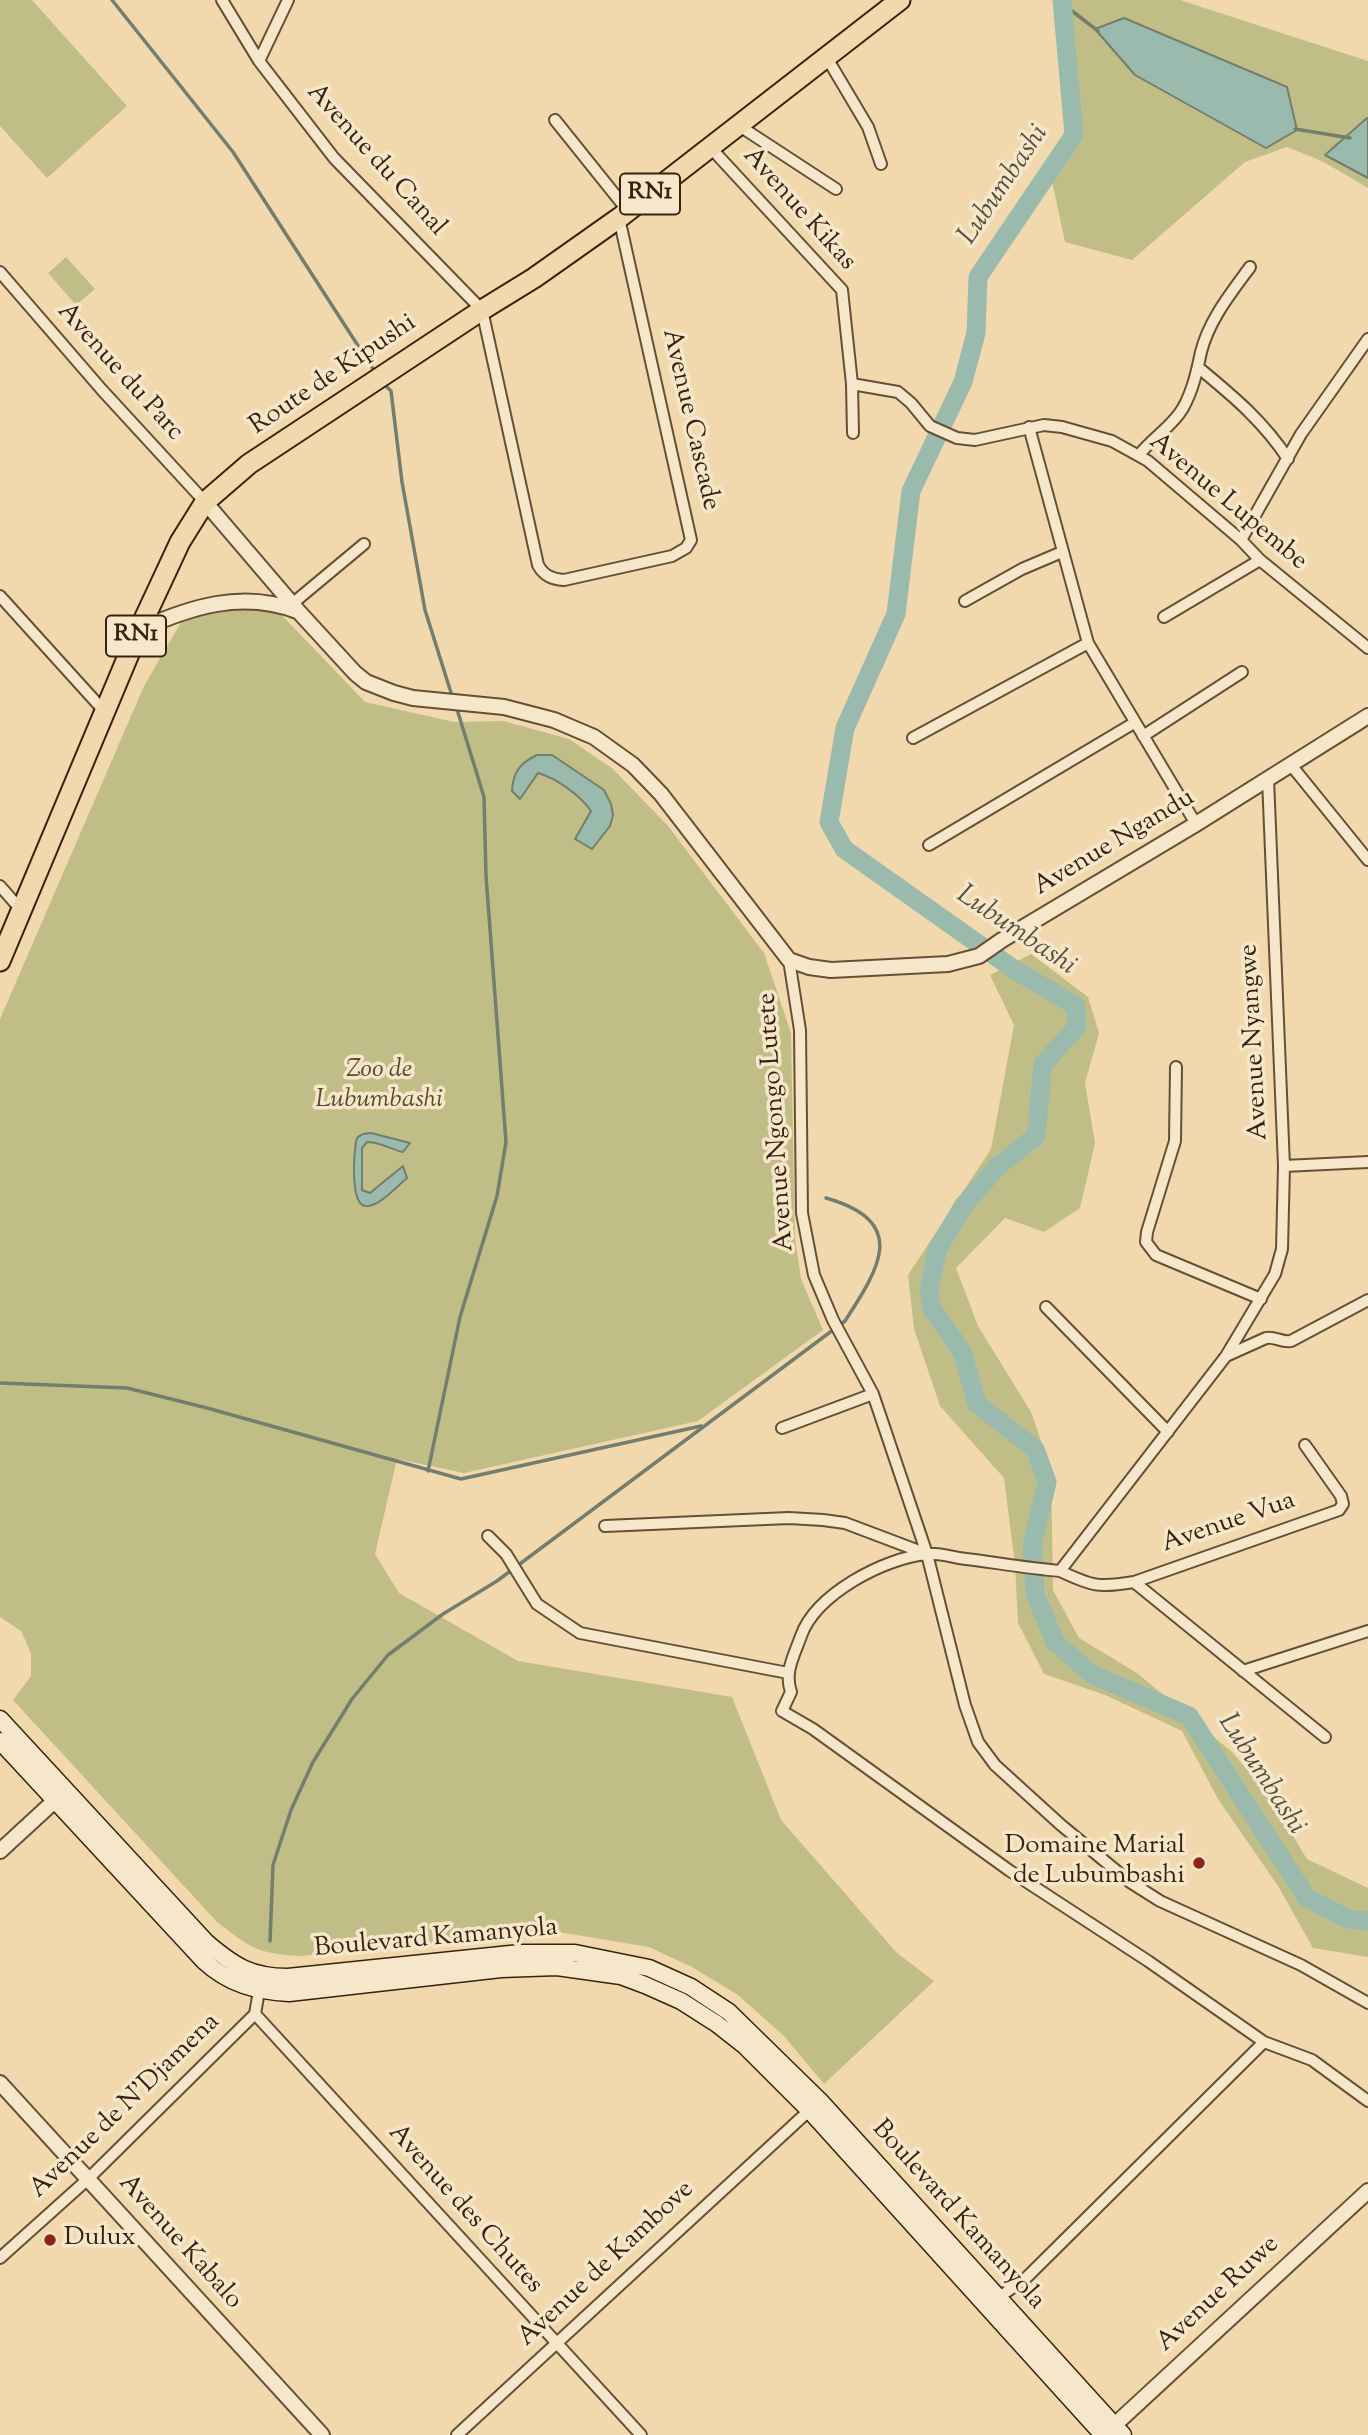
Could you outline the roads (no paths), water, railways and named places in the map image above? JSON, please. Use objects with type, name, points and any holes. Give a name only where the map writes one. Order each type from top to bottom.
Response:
[{"type":"highway","name":"Route de Kipushi","points":[[0,961],[139,630],[180,542],[205,502],[249,464],[534,278],[624,215],[900,0]]},
{"type":"main road","name":"Boulevard Kamanyola","points":[[0,1720],[60,1796]]},
{"type":"main road","name":"Boulevard Kamanyola","points":[[0,1741],[60,1796],[206,1942],[261,1983],[288,1977],[554,1951],[597,1956],[649,1968],[709,1997],[746,2025],[814,2106],[1111,2433]]},
{"type":"main road","name":"Boulevard Kamanyola","points":[[814,2106],[998,2298],[1111,2433]]},
{"type":"street","name":"Avenue du Canal","points":[[222,0],[259,61],[334,158],[482,310]]},
{"type":"street","points":[[259,61],[288,0]]},
{"type":"street","points":[[827,58],[868,127],[881,164]]},
{"type":"street","points":[[555,120],[624,215]]},
{"type":"street","points":[[737,125],[836,190]]},
{"type":"street","name":"Avenue Kikas","points":[[710,147],[839,285],[844,298],[852,384],[853,433]]},
{"type":"street","name":"Avenue Cascade","points":[[482,310],[538,565],[542,572],[555,579],[564,580],[679,553],[689,544],[691,534],[624,215]]},
{"type":"street","points":[[1139,455],[1154,436],[1174,421],[1190,394],[1199,368],[1201,351],[1222,305],[1250,267]]},
{"type":"street","name":"Avenue du Parc","points":[[0,272],[102,390],[205,502]]},
{"type":"street","points":[[1241,540],[1301,433],[1368,339]]},
{"type":"street","points":[[1199,368],[1251,412],[1272,434],[1288,458]]},
{"type":"street","name":"Avenue Lupembe","points":[[852,384],[898,392],[930,426],[951,436],[975,440],[1044,425],[1062,427],[1112,441],[1139,455],[1241,540],[1260,560],[1368,648]]},
{"type":"street","points":[[1029,428],[1088,643],[1196,824]]},
{"type":"street","name":"Avenue Ngongo Lutete","points":[[205,502],[295,608],[366,682],[394,693],[442,702],[504,707],[554,720],[594,737],[633,765],[661,794],[789,960],[800,1030],[802,1213],[814,1275],[840,1335],[873,1394],[927,1554],[965,1705],[978,1742],[995,1765],[1061,1825],[1140,1888],[1160,1901],[1301,1965],[1368,2003]]},
{"type":"street","points":[[139,630],[193,608],[224,602],[268,603],[295,608],[364,544]]},
{"type":"street","points":[[965,601],[1022,569],[1062,552]]},
{"type":"street","points":[[1164,617],[1260,560]]},
{"type":"street","points":[[0,596],[105,712]]},
{"type":"street","points":[[913,738],[1088,643]]},
{"type":"street","points":[[1143,736],[1242,672]]},
{"type":"street","name":"Avenue Ngandu","points":[[789,960],[820,969],[855,970],[948,964],[979,956],[1368,716]]},
{"type":"street","points":[[929,845],[1135,723]]},
{"type":"street","points":[[1291,765],[1368,860]]},
{"type":"street","name":"Avenue Nyangwe","points":[[1058,1571],[1226,1356],[1275,1274],[1282,1249],[1284,1166],[1268,779]]},
{"type":"street","points":[[0,886],[22,911]]},
{"type":"street","points":[[1176,1067],[1175,1141],[1146,1242],[1165,1259],[1261,1299]]},
{"type":"street","points":[[1284,1166],[1368,1161]]},
{"type":"street","points":[[1226,1356],[1266,1338],[1284,1342],[1291,1340],[1366,1303]]},
{"type":"street","points":[[1046,1307],[1168,1432]]},
{"type":"street","points":[[782,1427],[873,1394]]},
{"type":"street","name":"Avenue Vua","points":[[927,1554],[1058,1571],[1093,1585],[1109,1586],[1134,1582],[1339,1510],[1343,1504],[1341,1496],[1305,1445]]},
{"type":"street","points":[[605,1526],[789,1518],[823,1520],[845,1523],[927,1554]]},
{"type":"street","points":[[488,1536],[506,1554],[537,1604],[580,1633],[788,1673]]},
{"type":"street","points":[[927,1554],[882,1566],[846,1585],[820,1605],[805,1625],[788,1673],[787,1681],[791,1692],[783,1713],[813,1729],[1010,1871],[1148,1961],[1264,2042],[1312,2060],[1368,2101]]},
{"type":"street","points":[[1134,1582],[1325,1737]]},
{"type":"street","points":[[1244,1671],[1368,1632]]},
{"type":"street","points":[[0,1851],[60,1796]]},
{"type":"street","name":"Avenue de N'Djamena","points":[[0,2258],[88,2179],[255,2014],[261,1983]]},
{"type":"street","name":"Avenue des Chutes","points":[[255,2014],[641,2435]]},
{"type":"street","points":[[998,2298],[1027,2278],[1264,2042]]},
{"type":"street","name":"Avenue Kabalo","points":[[0,2083],[322,2435]]},
{"type":"street","name":"Avenue de Kambove","points":[[457,2435],[814,2106]]},
{"type":"street","name":"Avenue Ruwe","points":[[1111,2433],[1368,2191]]},
{"type":"waterway","points":[[112,0],[233,152],[375,372]]},
{"type":"waterway","name":"Lubumbashi","points":[[1062,0],[1074,135],[978,277],[976,333],[963,382],[911,491],[896,614],[845,728],[829,822],[844,849],[1015,970],[1076,1006],[1077,1027],[1043,1064],[1036,1136],[997,1167],[964,1205],[937,1250],[929,1291],[931,1307],[962,1352],[977,1404],[1035,1449],[1047,1482],[1032,1546],[1035,1594],[1055,1642],[1091,1674],[1189,1716],[1307,1898],[1348,1919],[1368,1921]]},
{"type":"waterway","points":[[1063,4],[1098,31]]},
{"type":"waterway","points":[[1295,129],[1350,138]]},
{"type":"waterway","points":[[384,384],[391,391],[402,482],[425,610],[453,699]]},
{"type":"waterway","points":[[428,1471],[460,1317],[497,1196],[506,1142],[486,876],[484,797],[456,706]]},
{"type":"waterway","points":[[270,1941],[273,1865],[291,1810],[313,1762],[352,1699],[388,1655],[443,1614],[497,1581],[845,1321],[876,1265],[880,1248],[878,1233],[869,1220],[852,1208],[826,1198]]},
{"type":"waterway","points":[[0,1383],[127,1388],[461,1479],[701,1426]]},
{"type":"place","name":"Domaine Marial de Lubumbashi","points":[[1199,1863]]},
{"type":"place","name":"Dulux","points":[[50,2240]]},
{"type":"park label","name":"Zoo de Lubumbashi","points":[[379,1087]]}]
